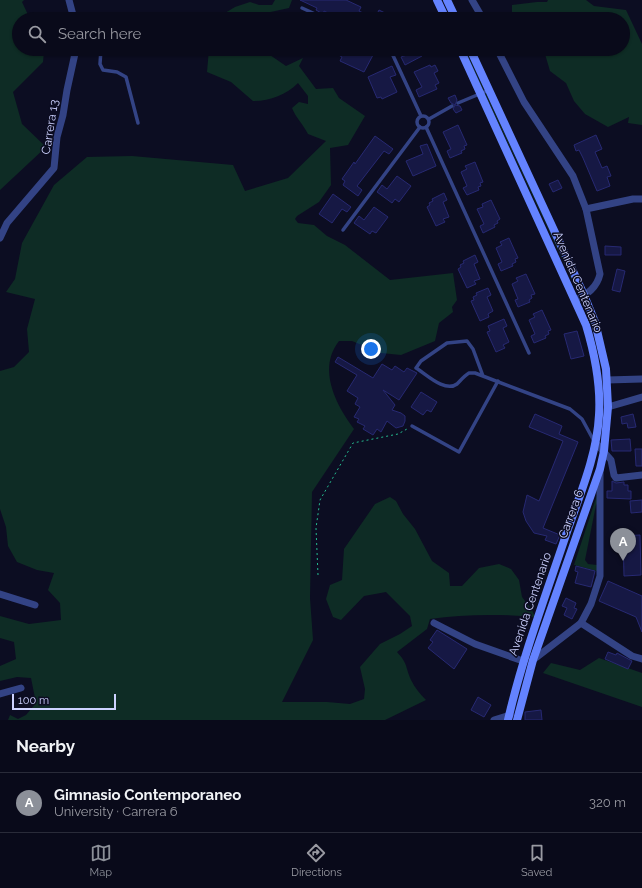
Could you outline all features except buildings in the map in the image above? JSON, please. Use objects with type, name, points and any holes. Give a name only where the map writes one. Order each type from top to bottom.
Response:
[{"type":"main road","points":[[437,0],[443,12]]},
{"type":"main road","points":[[447,0],[453,12]]},
{"type":"main road","name":"Avenida Centenario","points":[[463,56],[586,325],[597,370],[600,397],[596,443],[587,475],[523,661],[509,717]]},
{"type":"main road","name":"Carrera 6","points":[[473,56],[584,296],[601,344],[607,380],[607,429],[600,469],[533,660],[517,720]]},
{"type":"street","points":[[69,0],[72,12]]},
{"type":"street","points":[[472,0],[479,12]]},
{"type":"street","name":"Carrera 13","points":[[0,238],[8,223],[54,168],[57,137],[74,56]]},
{"type":"street","points":[[501,56],[524,102],[572,176],[586,209],[600,274],[598,283],[584,296],[575,301]]},
{"type":"street","points":[[586,209],[633,199],[642,199]]},
{"type":"street","points":[[607,380],[642,379]]},
{"type":"street","points":[[608,407],[642,398]]},
{"type":"street","points":[[596,443],[611,460],[616,478],[642,474]]},
{"type":"street","points":[[533,660],[580,623],[591,604],[600,576],[600,469]]},
{"type":"street","points":[[0,594],[36,605]]},
{"type":"street","points":[[434,623],[475,644],[523,661]]},
{"type":"street","points":[[580,623],[632,656],[642,659]]},
{"type":"street","points":[[0,694],[21,688]]},
{"type":"street","points":[[494,720],[509,717]]},
{"type":"lane","points":[[302,8],[311,12]]},
{"type":"lane","points":[[101,56],[100,64],[103,70],[117,72],[126,77],[138,123]]},
{"type":"lane","points":[[393,56],[421,116]]},
{"type":"lane","points":[[458,103],[489,90]]},
{"type":"lane","points":[[426,127],[429,123],[429,119],[452,106]]},
{"type":"lane","points":[[421,116],[427,116],[429,119]]},
{"type":"lane","points":[[420,127],[417,121],[421,116]]},
{"type":"lane","points":[[420,127],[426,127]]},
{"type":"lane","points":[[342,230],[420,127]]},
{"type":"lane","points":[[426,127],[529,352]]},
{"type":"lane","points":[[483,376],[473,349],[467,341],[450,342],[421,361],[416,368],[438,383],[451,386],[456,384],[469,373],[483,376],[570,409],[582,419],[596,443]]},
{"type":"lane","points":[[412,426],[459,452],[498,381]]},
{"type":"path","points":[[318,575],[316,528],[320,500],[353,443],[398,434],[412,426]]},
{"type":"green space","points":[[0,0],[24,0],[22,2],[27,12],[12,12],[12,56],[43,56],[43,62],[13,92],[22,124],[46,147],[0,190]]},
{"type":"green space","points":[[275,0],[292,0],[289,8],[271,12],[227,12],[235,7],[250,2],[259,5],[272,5]]},
{"type":"green space","points":[[548,0],[586,0],[594,6],[626,10],[627,12],[512,12],[512,5],[547,2]]},
{"type":"green space","points":[[630,18],[642,44],[642,125],[628,123],[629,117],[608,127],[585,114],[574,101],[566,83],[550,71],[546,56],[630,56]]},
{"type":"green space","points":[[208,56],[271,56],[286,66],[303,58],[299,66],[316,89],[333,88],[339,98],[365,116],[348,145],[330,148],[331,185],[319,202],[297,216],[295,219],[298,223],[314,225],[327,236],[345,245],[390,280],[453,273],[457,300],[452,307],[453,312],[439,323],[435,341],[401,355],[381,353],[352,341],[339,341],[333,352],[329,375],[332,386],[341,409],[354,429],[312,492],[310,598],[313,640],[282,702],[327,702],[350,704],[364,699],[365,689],[360,667],[380,644],[412,626],[410,616],[386,592],[364,596],[341,620],[333,617],[326,599],[330,585],[342,580],[344,549],[375,504],[390,497],[396,501],[403,514],[415,529],[432,561],[449,573],[450,586],[462,586],[479,568],[499,564],[511,569],[519,580],[522,597],[532,610],[535,617],[482,615],[430,619],[427,629],[397,652],[405,662],[414,686],[426,700],[385,720],[8,720],[10,715],[18,719],[26,715],[36,703],[31,678],[17,677],[0,681],[0,666],[16,659],[14,642],[0,638],[0,616],[29,624],[61,620],[60,603],[48,590],[54,573],[37,570],[17,562],[8,546],[6,527],[0,509],[0,371],[14,367],[29,352],[27,329],[35,299],[6,292],[15,279],[22,243],[54,185],[87,157],[132,156],[233,165],[245,191],[288,178],[326,141],[308,134],[292,108],[299,102],[308,104],[308,96],[298,83],[283,94],[266,100],[253,101],[231,82],[207,72]]},
{"type":"green space","points":[[467,56],[580,295],[579,295]]},
{"type":"green space","points":[[598,492],[600,500],[596,505],[585,560],[588,564],[597,565],[597,571],[574,565]]},
{"type":"green space","points":[[599,658],[642,673],[642,707],[543,673],[551,663],[580,670]]},
{"type":"place","name":"Gimnasio Contemporaneo","points":[[623,561]]}]
